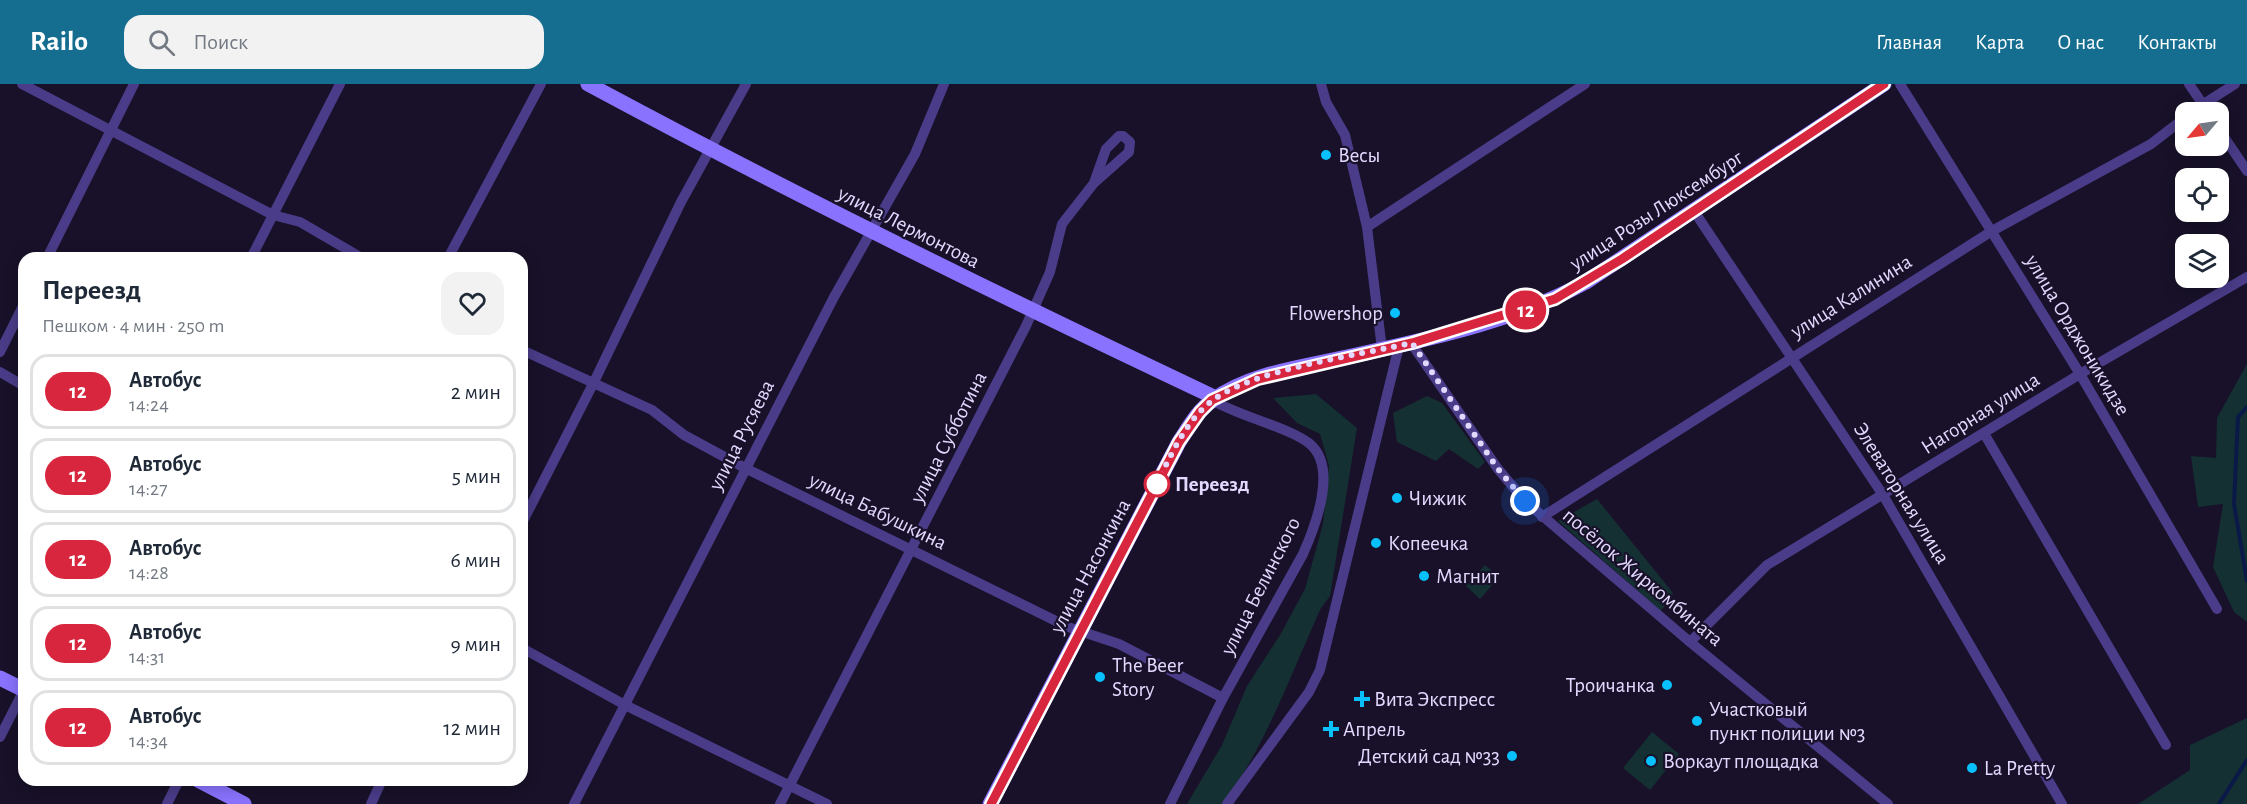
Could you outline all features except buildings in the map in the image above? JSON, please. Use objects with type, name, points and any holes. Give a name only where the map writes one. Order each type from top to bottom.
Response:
[{"type":"street","points":[[22,84],[110,132],[273,215],[300,222],[352,252]]},
{"type":"street","points":[[50,252],[134,84]]},
{"type":"street","points":[[254,252],[340,84]]},
{"type":"street","points":[[451,252],[541,84]]},
{"type":"street","name":"улица Лермонтова","points":[[588,84],[871,232],[1214,399]]},
{"type":"street","points":[[528,511],[593,384],[681,202],[746,84]]},
{"type":"street","name":"улица Русяева","points":[[574,804],[745,468],[915,153],[945,84]]},
{"type":"street","points":[[1321,84],[1326,102],[1345,135],[1367,226],[1382,349]]},
{"type":"street","points":[[1367,226],[1585,84]]},
{"type":"street","name":"улица Розы Люксембург","points":[[1330,361],[1405,344],[1555,299],[1586,282],[1694,212],[1884,84]]},
{"type":"street","name":"улица Орджоникидзе","points":[[1900,84],[2080,374],[2217,609]]},
{"type":"street","points":[[2189,84],[2201,102]]},
{"type":"street","points":[[2212,102],[2235,84]]},
{"type":"street","name":"улица Калинина","points":[[1542,517],[1992,231],[2151,144],[2175,125]]},
{"type":"street","points":[[2229,144],[2247,171]]},
{"type":"street","name":"улица Субботина","points":[[780,804],[1032,312],[1050,272],[1062,224],[1094,183]]},
{"type":"street","name":"Элеваторная улица","points":[[1694,212],[1883,495],[2062,804]]},
{"type":"street","name":"Нагорная улица","points":[[1690,642],[1767,565],[1985,435],[2080,374],[2247,277]]},
{"type":"street","points":[[0,351],[18,316]]},
{"type":"street","points":[[1227,804],[1310,692],[1320,670],[1405,344]]},
{"type":"street","name":"посёлок Жиркомбината","points":[[1405,344],[1498,469],[1542,517],[1888,804]]},
{"type":"street","name":"улица Бабушкина","points":[[528,353],[652,410],[684,435],[745,468],[1068,627],[1081,629],[1119,644],[1223,698]]},
{"type":"street","name":"улица Насонкина","points":[[990,804],[1179,442],[1200,412],[1214,399],[1258,379],[1330,361]]},
{"type":"street","points":[[0,372],[18,382]]},
{"type":"street","name":"улица Белинского","points":[[1170,804],[1223,698],[1303,554],[1319,512],[1323,476],[1318,454],[1304,441],[1231,411],[1214,399]]},
{"type":"street","points":[[1985,435],[2166,745]]},
{"type":"street","points":[[528,651],[625,705],[827,804]]},
{"type":"street","points":[[0,678],[18,687]]},
{"type":"street","points":[[0,737],[18,702]]},
{"type":"street","points":[[167,804],[176,786]]},
{"type":"street","points":[[210,786],[244,804]]},
{"type":"street","points":[[371,804],[379,786]]},
{"type":"green space","points":[[2247,364],[2247,622],[2234,612],[2213,567],[2223,504],[2198,507],[2191,456],[2216,458],[2217,418]]},
{"type":"green space","points":[[1316,394],[1357,428],[1330,596],[1321,608],[1265,733],[1223,804],[1187,804],[1222,745],[1247,686],[1280,635],[1305,589],[1323,524],[1329,466],[1320,434],[1297,423],[1273,398]]},
{"type":"green space","points":[[1427,396],[1442,403],[1485,462],[1478,469],[1449,449],[1436,461],[1397,442],[1393,413]]},
{"type":"green space","points":[[1597,499],[1673,593],[1661,611],[1558,521]]},
{"type":"green space","points":[[1485,565],[1499,577],[1480,599],[1466,586]]},
{"type":"green space","points":[[2247,718],[2247,804],[2138,804],[2190,770],[2190,745]]},
{"type":"green space","name":"Воркаут площадка","points":[[1652,732],[1679,754],[1650,790],[1623,768]]},
{"type":"waterway","points":[[2247,407],[2238,417],[2234,504],[2247,581]]},
{"type":"waterway","points":[[2219,804],[2247,760]]},
{"type":"bus line","name":"12","points":[[991,804],[1179,442],[1200,412],[1212,400],[1227,391],[1258,379],[1412,343],[1524,311],[1555,299],[1586,282],[1694,212],[1884,84]]},
{"type":"place","name":"Весы","points":[[1326,155]]},
{"type":"place","name":"Flowershop","points":[[1395,313]]},
{"type":"place","name":"Переезд","points":[[1157,484]]},
{"type":"place","name":"Чижик","points":[[1397,498]]},
{"type":"place","name":"Копеечка","points":[[1376,543]]},
{"type":"place","name":"Магнит","points":[[1424,576]]},
{"type":"place","name":"The Beer Story","points":[[1100,677]]},
{"type":"place","name":"Троичанка","points":[[1667,685]]},
{"type":"place","name":"Вита Экспресс","points":[[1362,699]]},
{"type":"place","name":"Участковый пункт полиции №3","points":[[1697,721]]},
{"type":"place","name":"Апрель","points":[[1331,729]]},
{"type":"place","name":"Детский сад №33","points":[[1512,756]]},
{"type":"place","name":"Воркаут площадка","points":[[1651,761]]},
{"type":"place","name":"La Pretty","points":[[1972,768]]},
{"type":"route","points":[[1157,484],[1179,442],[1200,412],[1212,400],[1227,391],[1286,371],[1412,343],[1498,469],[1525,501]]}]
